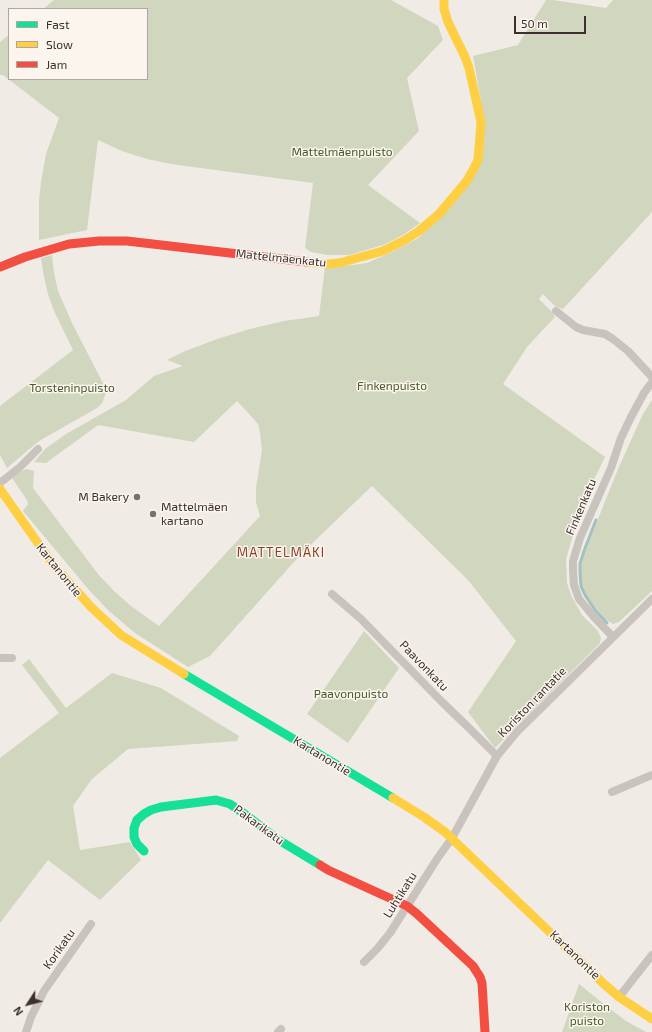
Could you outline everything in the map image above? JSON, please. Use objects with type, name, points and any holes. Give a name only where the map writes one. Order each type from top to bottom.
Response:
[{"type":"street","name":"Mattelmäenkatu","points":[[0,267],[25,257],[69,244],[99,241],[131,242],[327,264],[339,263],[383,251],[405,240],[419,231],[439,214],[466,182],[474,170],[478,160],[481,122],[480,111],[469,68],[448,22],[444,9],[444,0]]},
{"type":"street","points":[[556,311],[576,327],[583,330],[605,334],[613,339],[652,377]]},
{"type":"street","name":"Finkenkatu","points":[[613,637],[579,599],[574,585],[573,561],[580,538],[610,468],[621,438],[631,417],[652,382]]},
{"type":"street","points":[[0,483],[20,467],[38,449]]},
{"type":"street","name":"Kartanontie","points":[[0,489],[54,566],[91,608],[121,635],[190,678],[424,817],[445,832],[619,997],[652,1019]]},
{"type":"street","name":"Paavonkatu","points":[[332,594],[361,619],[497,756]]},
{"type":"street","name":"Koriston rantatie","points":[[452,838],[497,756],[517,732],[652,599]]},
{"type":"street","points":[[0,658],[12,658]]},
{"type":"street","points":[[612,792],[652,775]]},
{"type":"street","name":"Pakarikatu","points":[[144,851],[137,844],[134,837],[134,828],[137,820],[151,810],[161,807],[216,800],[230,804],[277,839],[307,858],[328,870],[407,906],[416,912],[477,971],[482,983],[485,1032]]},
{"type":"street","name":"Luhtikatu","points":[[364,962],[390,933],[452,838]]},
{"type":"street","name":"Korikatu","points":[[26,1032],[31,1017],[44,991],[92,924]]},
{"type":"street","points":[[619,997],[652,955]]},
{"type":"green space","name":"Mattelmäenpuisto","points":[[54,0],[391,0],[438,26],[443,40],[407,78],[419,131],[368,185],[420,223],[403,235],[383,245],[349,255],[328,255],[311,252],[305,248],[313,183],[171,164],[147,159],[122,151],[98,140],[87,230],[39,240],[39,200],[41,182],[46,154],[59,118],[10,80],[148,80],[148,8],[44,8]]},
{"type":"green space","name":"Finkenpuisto","points":[[546,0],[606,8],[613,0],[652,0],[652,212],[563,309],[555,306],[543,294],[539,299],[555,317],[527,347],[503,384],[605,457],[582,504],[566,559],[567,583],[571,595],[582,615],[598,631],[601,638],[600,643],[495,748],[468,712],[516,641],[468,580],[372,486],[302,553],[210,656],[188,667],[135,633],[109,611],[89,590],[23,511],[28,504],[27,500],[12,478],[19,472],[27,469],[34,471],[33,488],[98,574],[131,606],[159,626],[260,516],[256,502],[256,488],[262,450],[258,424],[237,401],[194,442],[98,425],[46,463],[34,462],[45,449],[66,434],[126,400],[154,376],[183,366],[167,360],[217,339],[250,329],[284,321],[319,316],[325,267],[367,263],[417,239],[428,229],[471,180],[481,101],[473,56],[518,45]]},
{"type":"green space","points":[[8,36],[8,79],[3,75],[0,75],[0,42]]},
{"type":"green space","name":"Torsteninpuisto","points":[[52,255],[58,291],[72,323],[107,391],[102,403],[97,408],[39,441],[7,468],[0,455],[0,406],[73,350],[54,311],[44,277],[41,258]]},
{"type":"green space","points":[[652,400],[652,591],[619,622],[613,624],[605,619],[582,591],[580,572],[584,554],[618,469],[643,414]]},
{"type":"green space","name":"Paavonpuisto","points":[[364,631],[399,668],[348,743],[307,714]]},
{"type":"green space","points":[[29,659],[66,708],[112,673],[161,688],[239,736],[237,741],[128,749],[92,779],[73,806],[80,850],[130,842],[141,860],[100,900],[48,860],[0,923],[0,758],[59,713],[22,665]]},
{"type":"green space","name":"Koriston puisto","points":[[579,984],[626,1021],[646,1032],[562,1032]]},
{"type":"waterway","points":[[596,520],[580,564],[581,586],[595,610],[607,623]]},
{"type":"traffic: fast","points":[[184,674],[393,798]]},
{"type":"traffic: fast","points":[[144,851],[137,844],[134,837],[134,828],[137,820],[144,814],[161,807],[216,800],[230,804],[277,839],[320,865]]},
{"type":"traffic: slow","points":[[307,262],[327,264],[339,263],[383,251],[405,240],[419,231],[439,214],[466,182],[473,170],[478,160],[481,122],[469,68],[448,22],[444,9],[444,0]]},
{"type":"traffic: slow","points":[[0,489],[54,566],[91,607],[121,635],[184,674]]},
{"type":"traffic: slow","points":[[393,798],[445,832],[604,984],[619,997],[652,1019]]},
{"type":"traffic: jam","points":[[0,267],[25,257],[69,244],[99,241],[127,241],[307,262]]},
{"type":"traffic: jam","points":[[320,865],[407,906],[473,966],[482,983],[485,1032]]},
{"type":"place","name":"M Bakery","points":[[137,497]]},
{"type":"place","name":"Mattelmäen kartano","points":[[153,514]]},
{"type":"district","name":"MATTELMÄKI","points":[[281,553]]}]
